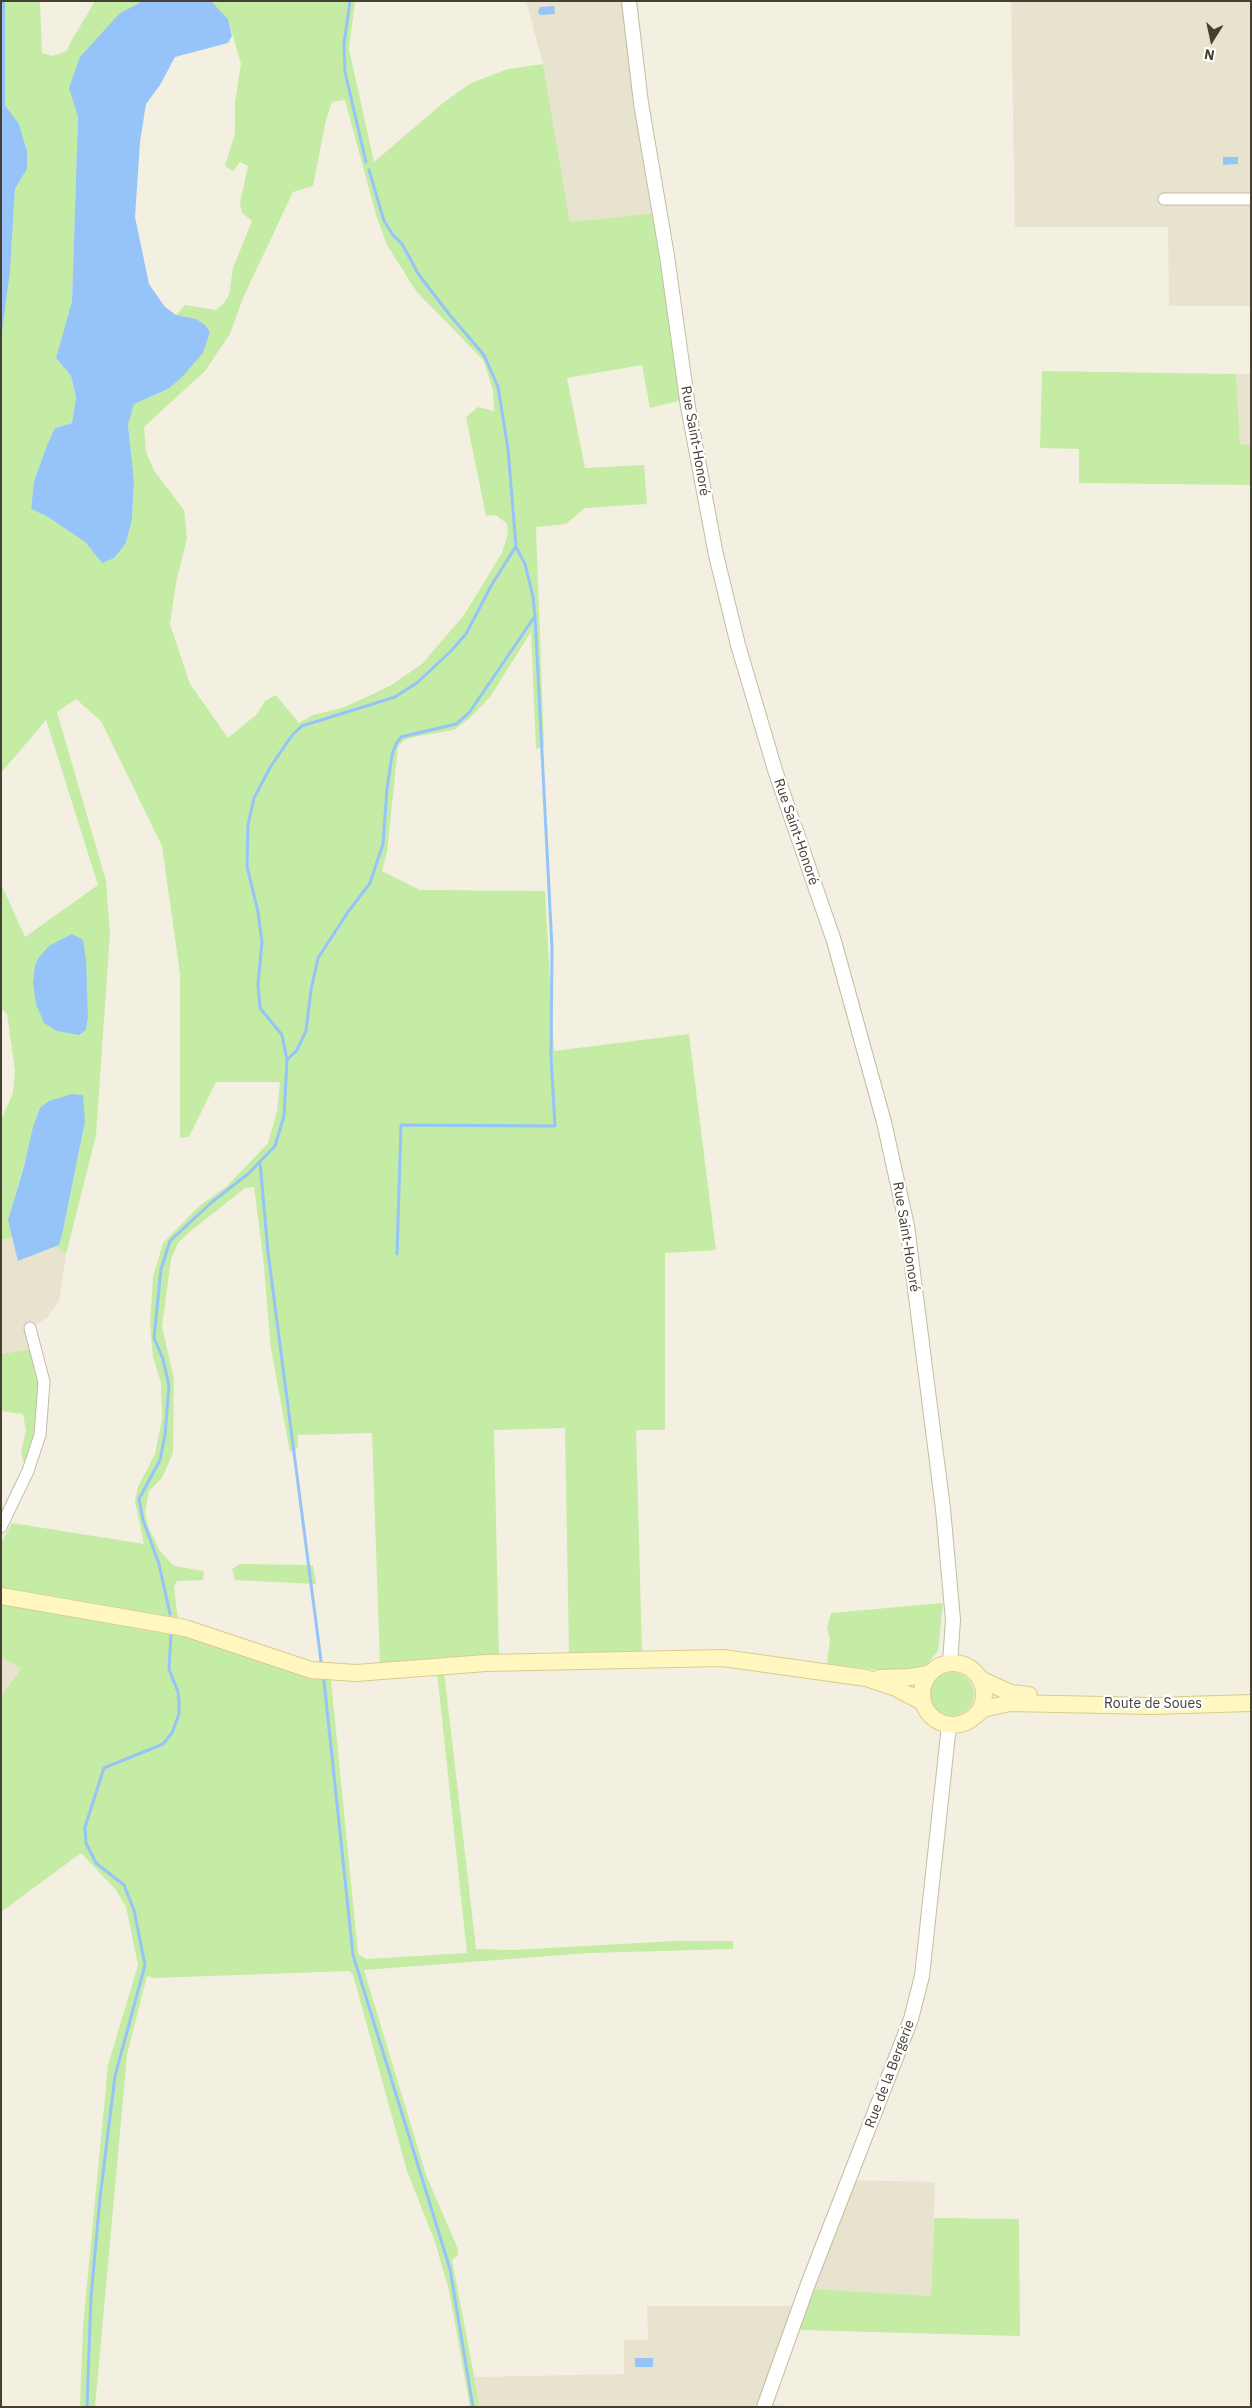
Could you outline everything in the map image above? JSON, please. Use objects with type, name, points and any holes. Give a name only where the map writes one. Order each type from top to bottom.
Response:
[{"type":"main road","points":[[1,1596],[185,1628],[311,1670],[356,1673],[486,1663],[723,1658],[866,1678],[910,1677],[928,1674]]},
{"type":"main road","points":[[866,1678],[896,1688],[922,1702],[934,1719],[949,1725],[962,1724],[974,1717],[984,1699],[983,1686],[980,1679],[968,1668],[950,1663],[937,1667],[928,1674],[923,1685],[922,1702]]},
{"type":"main road","name":"Route de Soues","points":[[980,1679],[1011,1693],[1041,1697],[1055,1703]]},
{"type":"main road","name":"Route de Soues","points":[[974,1717],[983,1709],[1000,1704],[1055,1703],[1160,1706],[1251,1703]]},
{"type":"street","name":"Rue Saint-Honoré","points":[[629,1],[641,103],[688,407],[716,556],[738,645],[775,770],[834,941],[884,1122],[907,1226],[943,1509],[953,1620],[950,1663]]},
{"type":"street","points":[[1164,200],[1251,199]]},
{"type":"street","points":[[1,1527],[28,1471],[40,1435],[44,1382],[30,1328]]},
{"type":"street","name":"Rue de la Bergerie","points":[[764,2407],[808,2284],[911,2019],[922,1976],[949,1725]]},
{"type":"shaded area","points":[[526,1],[636,1],[656,213],[570,222],[543,64]]},
{"type":"shaded area","points":[[1011,1],[1251,1],[1251,306],[1169,306],[1168,227],[1015,227]]},
{"type":"shaded area","points":[[1236,374],[1251,374],[1251,445],[1240,444]]},
{"type":"shaded area","points":[[14,1237],[18,1261],[55,1246],[66,1254],[59,1301],[47,1318],[33,1326],[39,1348],[1,1354],[1,1240]]},
{"type":"shaded area","points":[[1,1657],[21,1667],[1,1697]]},
{"type":"shaded area","points":[[845,2180],[935,2182],[931,2296],[802,2289]]},
{"type":"shaded area","points":[[647,2306],[807,2306],[788,2355],[772,2405],[797,2407],[480,2407],[475,2377],[624,2374],[624,2340],[648,2340]]},
{"type":"green space","points":[[5,1],[40,1],[42,53],[53,56],[67,51],[95,1],[143,1],[120,13],[70,88],[78,117],[72,301],[56,358],[71,376],[76,397],[72,423],[55,428],[47,445],[34,481],[31,509],[48,517],[85,542],[102,563],[126,543],[132,519],[134,481],[128,425],[134,404],[168,389],[196,319],[176,315],[185,305],[216,310],[224,303],[229,295],[233,268],[252,221],[242,213],[240,203],[248,166],[240,162],[233,171],[225,166],[235,133],[235,102],[241,64],[228,19],[211,1],[355,1],[349,49],[374,162],[443,103],[471,83],[508,69],[543,64],[570,222],[656,213],[682,400],[650,408],[642,365],[567,378],[585,468],[644,465],[647,504],[585,508],[566,524],[536,527],[544,747],[536,749],[531,632],[490,697],[470,718],[454,730],[404,740],[398,747],[387,852],[382,871],[420,890],[545,891],[554,1051],[689,1034],[716,1250],[665,1253],[665,1430],[636,1430],[642,1651],[569,1654],[565,1428],[494,1430],[499,1657],[380,1664],[372,1433],[298,1435],[298,1448],[290,1452],[271,1349],[263,1256],[254,1187],[245,1188],[192,1230],[178,1243],[171,1259],[162,1327],[174,1379],[173,1453],[162,1478],[149,1491],[145,1512],[148,1526],[160,1551],[174,1566],[204,1571],[203,1580],[177,1581],[174,1587],[178,1620],[1,1591],[1,1543],[12,1523],[144,1544],[135,1501],[138,1487],[155,1454],[162,1419],[161,1383],[153,1357],[150,1324],[153,1277],[163,1243],[198,1207],[227,1186],[268,1143],[277,1111],[280,1082],[216,1082],[189,1137],[180,1138],[180,974],[162,846],[101,721],[76,699],[57,712],[106,881],[110,933],[96,1136],[66,1254],[55,1246],[59,1245],[62,1235],[85,1122],[40,1108],[8,1220],[14,1237],[1,1240],[1,1120],[13,1093],[15,1071],[7,1014],[1,1008],[1,884],[25,937],[98,885],[46,720],[1,773],[1,340],[10,272],[15,189],[27,169],[27,151],[19,124],[5,105]],"holes":[[[345,100],[376,215],[387,245],[416,291],[484,361],[493,391],[494,411],[478,407],[466,417],[486,516],[496,515],[507,524],[508,533],[502,553],[464,615],[422,664],[391,685],[373,694],[342,708],[313,715],[299,723],[276,695],[265,701],[257,714],[228,738],[190,684],[170,624],[176,583],[187,538],[184,510],[155,472],[146,452],[144,427],[205,371],[230,334],[243,298],[293,192],[313,186],[326,120],[332,102]]]},
{"type":"green space","points":[[1042,371],[1236,374],[1240,444],[1251,445],[1251,485],[1079,483],[1079,449],[1040,448]]},
{"type":"green space","points":[[39,1348],[46,1367],[33,1466],[23,1461],[21,1452],[26,1431],[23,1414],[1,1411],[1,1354]]},
{"type":"green space","points":[[240,1564],[313,1565],[316,1584],[235,1580],[232,1569]]},
{"type":"green space","points":[[1,1600],[164,1627],[317,1678],[331,1680],[358,1954],[366,1959],[467,1953],[437,1672],[444,1671],[476,1949],[513,1950],[675,1941],[733,1941],[733,1949],[590,1953],[364,1970],[426,2175],[458,2249],[458,2255],[452,2260],[480,2407],[470,2407],[449,2290],[435,2242],[407,2171],[353,1975],[349,1971],[154,1978],[147,1976],[127,2055],[95,2407],[80,2407],[83,2326],[108,2065],[138,1965],[126,1907],[116,1890],[81,1853],[1,1912],[1,1697],[21,1668],[1,1657]]},
{"type":"green space","points":[[943,1603],[938,1651],[923,1668],[889,1671],[827,1664],[830,1639],[827,1628],[831,1613]]},
{"type":"green space","points":[[952,1672],[964,1676],[970,1682],[974,1694],[970,1706],[964,1712],[952,1716],[940,1712],[934,1706],[930,1694],[934,1682],[940,1676]]},
{"type":"green space","points":[[934,2218],[1019,2219],[1020,2336],[798,2330],[813,2289],[931,2296]]},
{"type":"water","points":[[1,1],[5,1],[5,105],[19,124],[27,151],[27,169],[15,189],[10,272],[1,340]]},
{"type":"water","points":[[143,1],[211,1],[228,19],[232,36],[228,43],[175,57],[160,85],[146,104],[140,142],[135,217],[149,284],[165,307],[176,315],[196,319],[205,325],[210,332],[203,353],[182,377],[168,389],[134,404],[128,425],[134,481],[132,519],[126,543],[114,558],[102,563],[85,542],[48,517],[31,509],[34,481],[47,445],[55,428],[72,423],[76,397],[71,376],[56,358],[72,301],[78,117],[69,88],[80,57],[120,13]]},
{"type":"water","points":[[554,6],[555,14],[540,15],[538,12],[540,7]]},
{"type":"water","points":[[1223,157],[1238,157],[1238,164],[1223,165]]},
{"type":"water","points":[[72,934],[83,940],[86,959],[88,1017],[86,1030],[79,1035],[57,1031],[44,1023],[36,1004],[33,983],[35,965],[40,956],[49,946]]},
{"type":"water","points":[[72,1094],[83,1095],[85,1122],[59,1245],[18,1261],[8,1220],[33,1127],[40,1108],[49,1101]]},
{"type":"water","points":[[635,2358],[653,2358],[653,2367],[635,2367]]},
{"type":"waterway","points":[[350,1],[344,44],[345,72],[366,162]]},
{"type":"waterway","points":[[170,1614],[159,1564],[143,1520],[139,1499],[160,1460],[165,1435],[169,1386],[163,1359],[154,1338],[161,1269],[170,1241],[212,1202],[248,1174],[275,1146],[284,1116],[287,1060],[282,1035],[260,1008],[258,984],[262,942],[258,912],[247,866],[248,825],[254,798],[271,766],[293,734],[302,726],[395,697],[418,682],[452,650],[466,634],[491,586],[516,546],[508,449],[498,387],[484,355],[419,275],[402,244],[393,235],[384,221],[369,170]]},
{"type":"waterway","points":[[288,1059],[297,1050],[306,1031],[311,990],[318,958],[348,912],[370,883],[383,844],[387,789],[392,755],[396,744],[401,737],[456,724],[469,713],[535,616],[533,597],[525,564],[516,547]]},
{"type":"waterway","points":[[397,1254],[401,1125],[555,1126],[551,1057],[552,948],[535,616]]},
{"type":"waterway","points":[[260,1162],[268,1252],[321,1661]]},
{"type":"waterway","points":[[87,2407],[91,2297],[100,2198],[115,2076],[145,1965],[134,1910],[124,1885],[96,1863],[86,1843],[85,1827],[104,1768],[163,1744],[172,1733],[179,1714],[179,1701],[178,1692],[169,1669],[171,1634]]},
{"type":"waterway","points":[[324,1681],[353,1955],[450,2269],[473,2407]]}]
